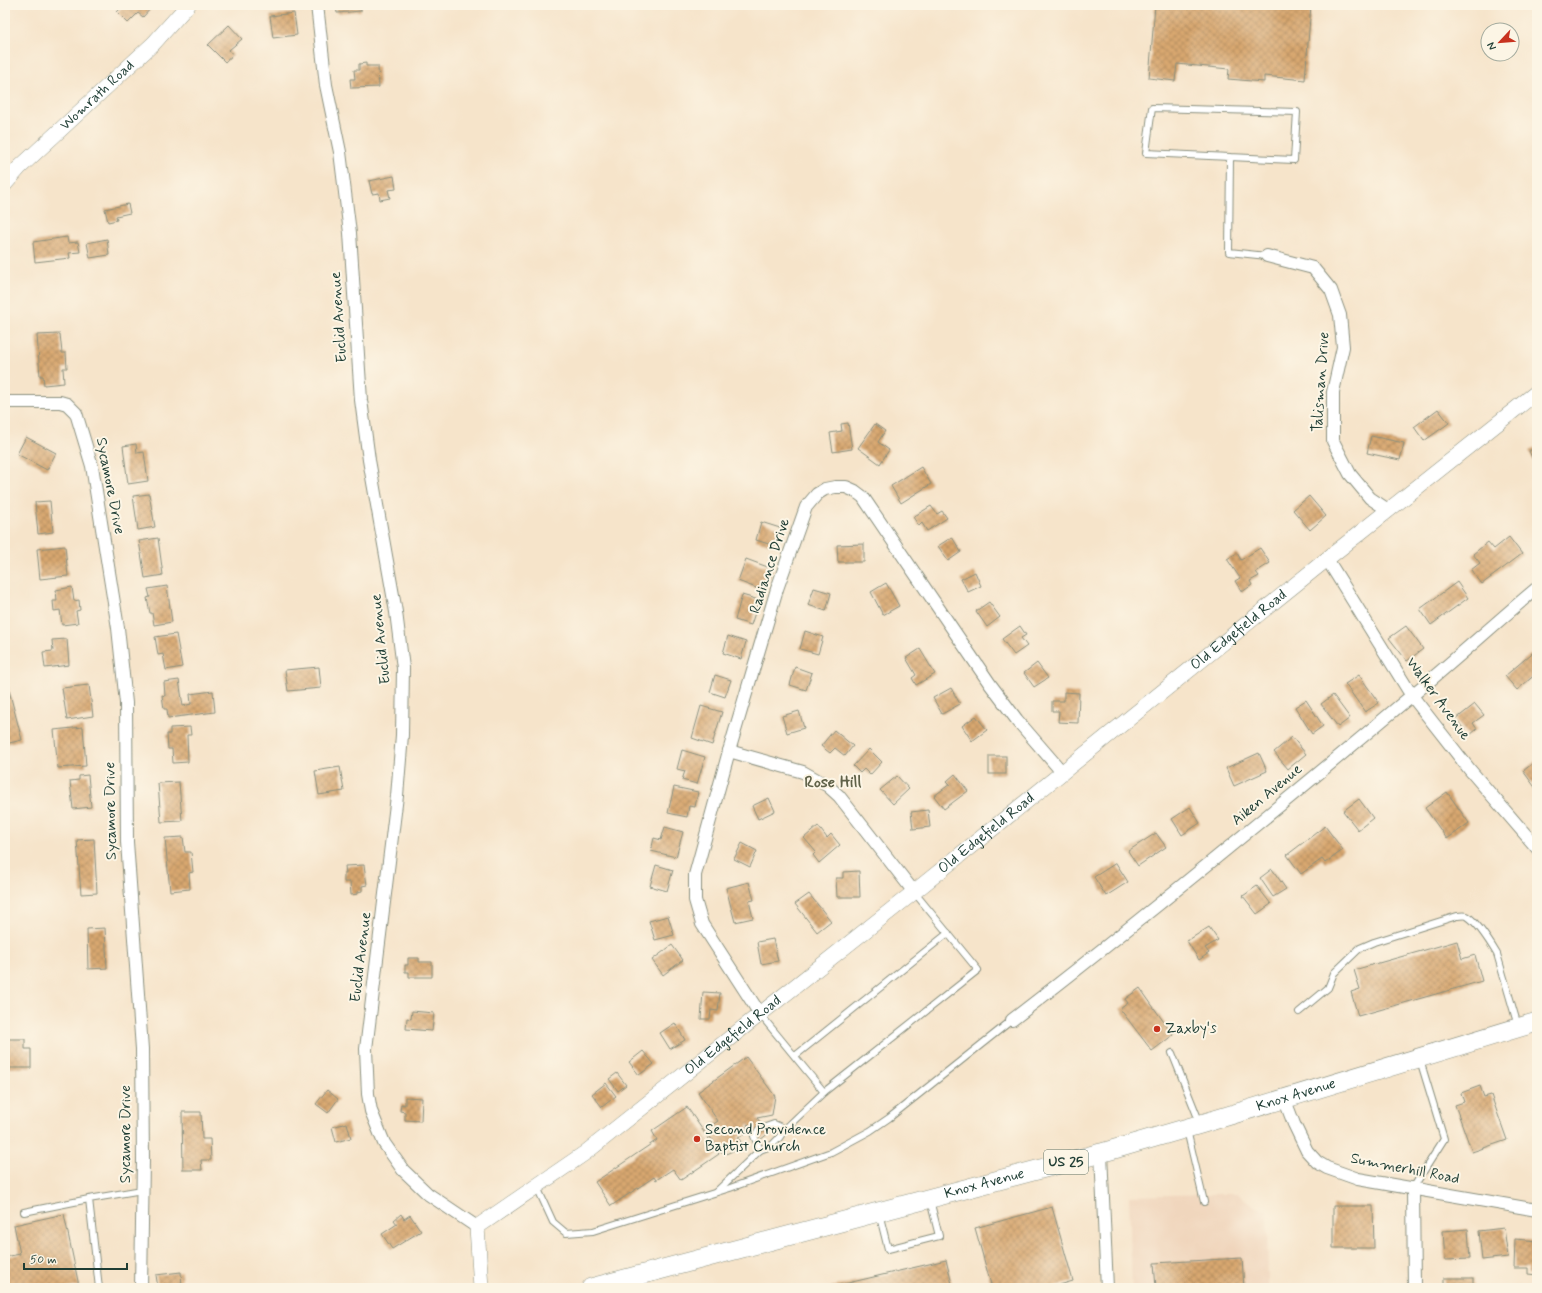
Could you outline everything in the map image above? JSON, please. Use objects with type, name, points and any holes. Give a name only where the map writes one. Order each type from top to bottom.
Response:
[{"type":"main road","name":"Knox Avenue","points":[[591,1288],[1101,1153],[1537,1022]]},
{"type":"street","name":"Womrath Road","points":[[5,184],[19,168],[154,43],[188,5]]},
{"type":"street","name":"Euclid Avenue","points":[[317,5],[326,85],[340,152],[350,233],[361,400],[369,460],[396,612],[403,668],[402,735],[397,796],[366,1049],[368,1094],[372,1111],[384,1143],[403,1170],[428,1194],[477,1227]]},
{"type":"street","name":"Talisman Drive","points":[[1267,256],[1313,268],[1331,290],[1340,315],[1343,347],[1334,392],[1333,441],[1350,474],[1370,498],[1388,510]]},
{"type":"street","name":"Old Edgefield Road","points":[[477,1227],[585,1154],[1537,392]]},
{"type":"street","name":"Sycamore Drive","points":[[5,402],[60,402],[72,408],[76,413],[92,466],[118,628],[126,703],[127,842],[142,1049],[141,1288]]},
{"type":"street","name":"Radiance Drive","points":[[760,1014],[702,924],[695,900],[694,888],[696,868],[777,590],[806,507],[817,494],[825,489],[846,487],[863,497],[990,684],[1017,720],[1062,772]]},
{"type":"street","name":"Walker Avenue","points":[[1327,559],[1412,696],[1470,770],[1537,848]]},
{"type":"street","name":"Aiken Avenue","points":[[1012,1020],[1088,962],[1412,696],[1537,588]]},
{"type":"street","points":[[729,751],[802,772],[828,786],[839,796],[914,892]]},
{"type":"street","name":"Summerhill Road","points":[[1284,1098],[1307,1151],[1317,1162],[1327,1168],[1358,1179],[1537,1210]]},
{"type":"street","points":[[1101,1153],[1107,1288]]},
{"type":"street","points":[[1413,1188],[1414,1288]]},
{"type":"street","points":[[477,1227],[481,1288]]},
{"type":"lane","points":[[1152,108],[1297,112],[1294,160],[1230,157],[1146,153],[1152,108]]},
{"type":"lane","points":[[1230,157],[1229,252],[1267,256]]},
{"type":"lane","points":[[715,1193],[760,1150],[770,1146],[779,1138],[785,1129],[824,1092],[978,970],[914,892]]},
{"type":"lane","points":[[1300,1012],[1328,988],[1334,973],[1360,948],[1374,942],[1457,916],[1466,916],[1473,922],[1497,954],[1519,1027]]},
{"type":"lane","points":[[794,1056],[948,933]]},
{"type":"lane","points":[[760,1014],[824,1092]]},
{"type":"lane","points":[[537,1187],[553,1222],[566,1233],[593,1231],[715,1193],[831,1152],[870,1131],[889,1118],[1012,1020]]},
{"type":"lane","points":[[1172,1053],[1194,1126],[1204,1202]]},
{"type":"lane","points":[[1413,1188],[1444,1139],[1420,1058]]},
{"type":"lane","points":[[760,1150],[754,1136],[760,1128],[774,1124],[785,1129]]},
{"type":"lane","points":[[24,1212],[89,1198],[142,1190]]},
{"type":"lane","points":[[89,1198],[99,1288]]},
{"type":"lane","points":[[879,1212],[888,1249],[939,1236],[930,1198]]},
{"type":"shaded area","points":[[1238,1194],[1254,1206],[1267,1210],[1268,1288],[1132,1288],[1129,1196]]},
{"type":"building","points":[[124,5],[150,5],[152,7],[143,17],[138,13],[128,23],[117,12]]},
{"type":"building","points":[[361,5],[361,11],[337,13],[336,6]]},
{"type":"building","points":[[1155,5],[1311,5],[1305,80],[1264,76],[1264,82],[1228,79],[1229,69],[1177,64],[1175,81],[1149,78]]},
{"type":"building","points":[[294,13],[297,35],[273,38],[270,16]]},
{"type":"building","points":[[229,25],[242,39],[229,50],[233,55],[225,62],[208,45]]},
{"type":"building","points":[[366,63],[366,66],[378,66],[379,87],[351,88],[350,79],[355,79],[354,70],[359,70],[359,64]]},
{"type":"building","points":[[394,176],[396,189],[388,190],[390,198],[380,200],[379,193],[372,194],[369,181]]},
{"type":"building","points":[[128,204],[130,213],[116,216],[117,220],[108,222],[105,209]]},
{"type":"building","points":[[67,237],[68,243],[78,242],[80,252],[69,253],[70,258],[35,262],[33,242]]},
{"type":"building","points":[[107,239],[109,255],[90,258],[87,243]]},
{"type":"building","points":[[60,334],[62,353],[66,353],[67,368],[63,368],[64,383],[44,385],[43,376],[40,376],[37,335]]},
{"type":"building","points":[[1438,409],[1449,423],[1424,441],[1414,427]]},
{"type":"building","points":[[848,423],[852,449],[833,452],[830,433],[842,431],[841,424]]},
{"type":"building","points":[[875,424],[885,431],[878,442],[889,450],[880,464],[858,448]]},
{"type":"building","points":[[1371,436],[1404,443],[1400,460],[1367,453]]},
{"type":"building","points":[[26,437],[56,453],[47,470],[17,454]]},
{"type":"building","points":[[136,444],[137,453],[144,452],[148,481],[128,484],[123,446]]},
{"type":"building","points":[[1537,447],[1537,469],[1529,451]]},
{"type":"building","points":[[921,467],[931,484],[901,503],[891,486]]},
{"type":"building","points":[[149,494],[155,527],[138,530],[133,496]]},
{"type":"building","points":[[1309,496],[1326,516],[1310,530],[1293,510]]},
{"type":"building","points":[[50,501],[53,532],[38,534],[35,502]]},
{"type":"building","points":[[931,506],[937,514],[942,511],[947,518],[927,531],[922,523],[919,526],[913,517]]},
{"type":"building","points":[[761,522],[780,528],[775,546],[756,540]]},
{"type":"building","points":[[952,537],[961,552],[948,561],[938,546]]},
{"type":"building","points":[[1509,537],[1522,554],[1482,584],[1471,570],[1480,563],[1473,554],[1488,542],[1494,549]]},
{"type":"building","points":[[158,538],[163,575],[145,578],[139,541]]},
{"type":"building","points":[[864,544],[864,562],[838,562],[837,545]]},
{"type":"building","points":[[65,546],[68,576],[40,579],[37,549]]},
{"type":"building","points":[[1260,548],[1270,563],[1256,572],[1259,576],[1250,581],[1252,585],[1242,592],[1235,581],[1240,578],[1227,559],[1237,553],[1241,560]]},
{"type":"building","points":[[746,559],[773,569],[764,591],[738,581]]},
{"type":"building","points":[[975,572],[981,586],[968,592],[961,579]]},
{"type":"building","points":[[1457,582],[1468,598],[1431,625],[1420,609]]},
{"type":"building","points":[[886,583],[899,606],[883,615],[871,592]]},
{"type":"building","points":[[167,586],[172,622],[154,625],[147,598],[150,597],[148,589]]},
{"type":"building","points":[[72,587],[74,601],[79,600],[80,610],[76,611],[78,623],[62,625],[60,610],[54,611],[53,601],[57,601],[56,590]]},
{"type":"building","points":[[814,588],[831,593],[826,611],[808,605]]},
{"type":"building","points":[[742,595],[759,600],[751,625],[735,620]]},
{"type":"building","points":[[989,602],[1000,617],[987,627],[976,611]]},
{"type":"building","points":[[1020,626],[1026,635],[1021,638],[1027,646],[1014,655],[1002,639]]},
{"type":"building","points":[[1406,626],[1423,649],[1407,661],[1389,638]]},
{"type":"building","points":[[805,631],[823,637],[818,654],[800,649]]},
{"type":"building","points":[[176,634],[182,667],[166,670],[163,654],[158,655],[155,637]]},
{"type":"building","points":[[728,636],[746,642],[741,659],[723,653]]},
{"type":"building","points":[[67,639],[69,665],[45,668],[43,652],[53,651],[52,640]]},
{"type":"building","points":[[920,649],[935,674],[916,685],[912,678],[916,675],[906,658]]},
{"type":"building","points":[[1537,649],[1537,673],[1517,690],[1505,676]]},
{"type":"building","points":[[1037,663],[1048,678],[1034,687],[1024,673]]},
{"type":"building","points":[[319,667],[321,688],[288,691],[285,670]]},
{"type":"building","points":[[795,667],[812,673],[806,690],[790,685]]},
{"type":"building","points":[[5,675],[22,740],[5,744]]},
{"type":"building","points":[[715,675],[731,680],[725,697],[710,692]]},
{"type":"building","points":[[1359,675],[1379,703],[1365,712],[1345,684]]},
{"type":"building","points":[[179,680],[183,706],[191,704],[190,694],[213,691],[215,712],[168,718],[167,709],[164,709],[162,695],[165,696],[164,682]]},
{"type":"building","points":[[89,685],[93,716],[67,720],[62,688]]},
{"type":"building","points":[[951,688],[960,704],[942,714],[933,698]]},
{"type":"building","points":[[1064,692],[1079,693],[1078,723],[1058,722],[1059,711],[1052,711],[1052,701],[1064,701]]},
{"type":"building","points":[[1333,695],[1350,718],[1338,727],[1321,704]]},
{"type":"building","points":[[1306,700],[1323,726],[1312,734],[1295,707]]},
{"type":"building","points":[[1475,704],[1484,715],[1473,723],[1477,729],[1469,736],[1456,719]]},
{"type":"building","points":[[701,706],[722,712],[712,745],[692,738]]},
{"type":"building","points":[[799,711],[804,728],[787,733],[782,716]]},
{"type":"building","points":[[976,716],[987,730],[972,741],[962,726]]},
{"type":"building","points":[[83,727],[86,766],[58,768],[54,730]]},
{"type":"building","points":[[190,727],[191,735],[187,735],[188,762],[173,763],[172,749],[168,749],[167,734],[170,734],[170,728]]},
{"type":"building","points":[[834,730],[853,746],[845,756],[835,748],[830,753],[821,746]]},
{"type":"building","points":[[1292,737],[1306,754],[1288,769],[1274,752]]},
{"type":"building","points":[[869,749],[882,762],[870,775],[864,769],[860,773],[853,766]]},
{"type":"building","points":[[682,750],[705,757],[697,784],[682,780],[685,771],[677,769]]},
{"type":"building","points":[[1259,753],[1267,771],[1234,786],[1226,768]]},
{"type":"building","points":[[989,756],[1006,756],[1006,774],[989,774]]},
{"type":"building","points":[[1537,760],[1537,790],[1523,771]]},
{"type":"building","points":[[340,767],[344,791],[319,795],[315,771]]},
{"type":"building","points":[[955,774],[968,791],[944,809],[934,796],[950,784],[947,781]]},
{"type":"building","points":[[88,775],[91,807],[73,809],[70,781],[79,780],[79,776]]},
{"type":"building","points":[[897,776],[909,789],[893,804],[880,790]]},
{"type":"building","points":[[179,782],[182,821],[161,822],[158,783]]},
{"type":"building","points":[[674,787],[698,792],[695,807],[689,806],[687,817],[668,813]]},
{"type":"building","points":[[1447,792],[1469,823],[1447,839],[1425,808]]},
{"type":"building","points":[[769,798],[775,811],[758,819],[752,806]]},
{"type":"building","points":[[1359,799],[1373,818],[1358,830],[1343,811]]},
{"type":"building","points":[[1190,807],[1200,823],[1182,835],[1172,819]]},
{"type":"building","points":[[928,810],[930,827],[913,829],[911,812]]},
{"type":"building","points":[[818,826],[827,838],[831,834],[840,845],[819,863],[813,855],[816,852],[804,838]]},
{"type":"building","points":[[1325,826],[1343,850],[1325,863],[1322,859],[1301,874],[1287,855]]},
{"type":"building","points":[[665,827],[683,832],[676,857],[651,851],[654,838],[661,840]]},
{"type":"building","points":[[1156,833],[1166,847],[1138,866],[1128,851]]},
{"type":"building","points":[[183,837],[185,852],[191,852],[193,872],[189,873],[190,889],[170,891],[165,838]]},
{"type":"building","points":[[94,839],[97,893],[81,894],[77,840]]},
{"type":"building","points":[[742,843],[757,851],[750,867],[734,859]]},
{"type":"building","points":[[1116,863],[1128,882],[1106,896],[1094,877]]},
{"type":"building","points":[[364,865],[367,885],[362,886],[362,891],[358,892],[358,894],[351,895],[350,882],[344,882],[344,874],[346,874],[345,866]]},
{"type":"building","points":[[656,865],[673,870],[667,891],[650,886]]},
{"type":"building","points":[[1272,869],[1286,889],[1273,897],[1260,878]]},
{"type":"building","points":[[859,871],[860,897],[837,897],[836,878],[843,878],[843,872]]},
{"type":"building","points":[[749,882],[754,900],[749,901],[753,918],[735,922],[726,888]]},
{"type":"building","points":[[1257,886],[1271,904],[1257,914],[1243,896]]},
{"type":"building","points":[[809,894],[831,921],[817,932],[795,904]]},
{"type":"building","points":[[668,916],[674,935],[655,940],[649,921]]},
{"type":"building","points":[[1209,927],[1218,940],[1205,948],[1209,953],[1199,960],[1187,941]]},
{"type":"building","points":[[105,928],[107,968],[88,969],[87,929]]},
{"type":"building","points":[[773,939],[778,961],[761,964],[757,942]]},
{"type":"building","points":[[1457,941],[1462,959],[1475,955],[1482,981],[1358,1016],[1351,992],[1360,989],[1354,970]]},
{"type":"building","points":[[672,945],[683,960],[663,975],[652,960]]},
{"type":"building","points":[[408,958],[419,958],[419,962],[432,962],[432,977],[409,977],[409,972],[405,972],[405,965],[408,965]]},
{"type":"building","points":[[1140,988],[1173,1035],[1152,1051],[1120,1009],[1128,1003],[1125,999]]},
{"type":"building","points":[[703,992],[720,993],[718,1011],[711,1010],[710,1019],[701,1019]]},
{"type":"building","points":[[412,1011],[434,1013],[432,1031],[406,1029],[407,1018],[411,1019]]},
{"type":"building","points":[[675,1023],[685,1040],[670,1049],[660,1033]]},
{"type":"building","points":[[6,1039],[25,1039],[25,1049],[31,1049],[31,1068],[6,1068]]},
{"type":"building","points":[[643,1051],[654,1064],[639,1075],[629,1062]]},
{"type":"building","points":[[746,1057],[775,1096],[772,1115],[757,1118],[769,1133],[760,1140],[748,1124],[744,1135],[738,1137],[743,1146],[726,1154],[720,1151],[705,1130],[718,1121],[698,1092]]},
{"type":"building","points":[[617,1073],[626,1085],[618,1091],[609,1079]]},
{"type":"building","points":[[606,1083],[616,1096],[602,1107],[592,1094]]},
{"type":"building","points":[[1480,1086],[1484,1097],[1491,1095],[1507,1140],[1472,1152],[1455,1105],[1464,1102],[1461,1093]]},
{"type":"building","points":[[327,1090],[338,1099],[328,1113],[316,1104]]},
{"type":"building","points":[[405,1097],[422,1098],[421,1121],[405,1120],[405,1112],[400,1111],[401,1104],[405,1105]]},
{"type":"building","points":[[687,1107],[719,1154],[681,1180],[673,1169],[656,1180],[654,1177],[611,1206],[595,1182],[657,1140],[652,1131]]},
{"type":"building","points":[[182,1112],[201,1112],[202,1139],[210,1139],[211,1160],[201,1160],[202,1170],[183,1170]]},
{"type":"building","points":[[347,1123],[351,1138],[336,1142],[332,1127]]},
{"type":"building","points":[[1333,1206],[1373,1206],[1374,1248],[1333,1248]]},
{"type":"building","points":[[1052,1207],[1073,1281],[1049,1288],[992,1288],[975,1228]]},
{"type":"building","points":[[64,1214],[79,1286],[70,1288],[5,1288],[5,1257],[20,1254],[14,1225]]},
{"type":"building","points":[[401,1214],[404,1219],[410,1215],[421,1231],[392,1249],[382,1234],[397,1224],[394,1220]]},
{"type":"building","points":[[1504,1228],[1508,1257],[1482,1260],[1479,1231]]},
{"type":"building","points":[[1468,1229],[1470,1259],[1445,1260],[1443,1231]]},
{"type":"building","points":[[1515,1239],[1537,1241],[1537,1275],[1528,1274],[1528,1268],[1514,1268]]},
{"type":"building","points":[[1242,1258],[1244,1288],[1156,1288],[1154,1263]]},
{"type":"building","points":[[946,1260],[953,1288],[831,1288],[831,1287]]},
{"type":"building","points":[[181,1272],[182,1288],[158,1288],[156,1275]]},
{"type":"building","points":[[1444,1278],[1473,1278],[1473,1288],[1444,1288]]},
{"type":"place","name":"Zaxby's","points":[[1157,1029]]},
{"type":"place","name":"Second Providence Baptist Church","points":[[697,1139]]},
{"type":"district","name":"Rose Hill","points":[[833,782]]}]
